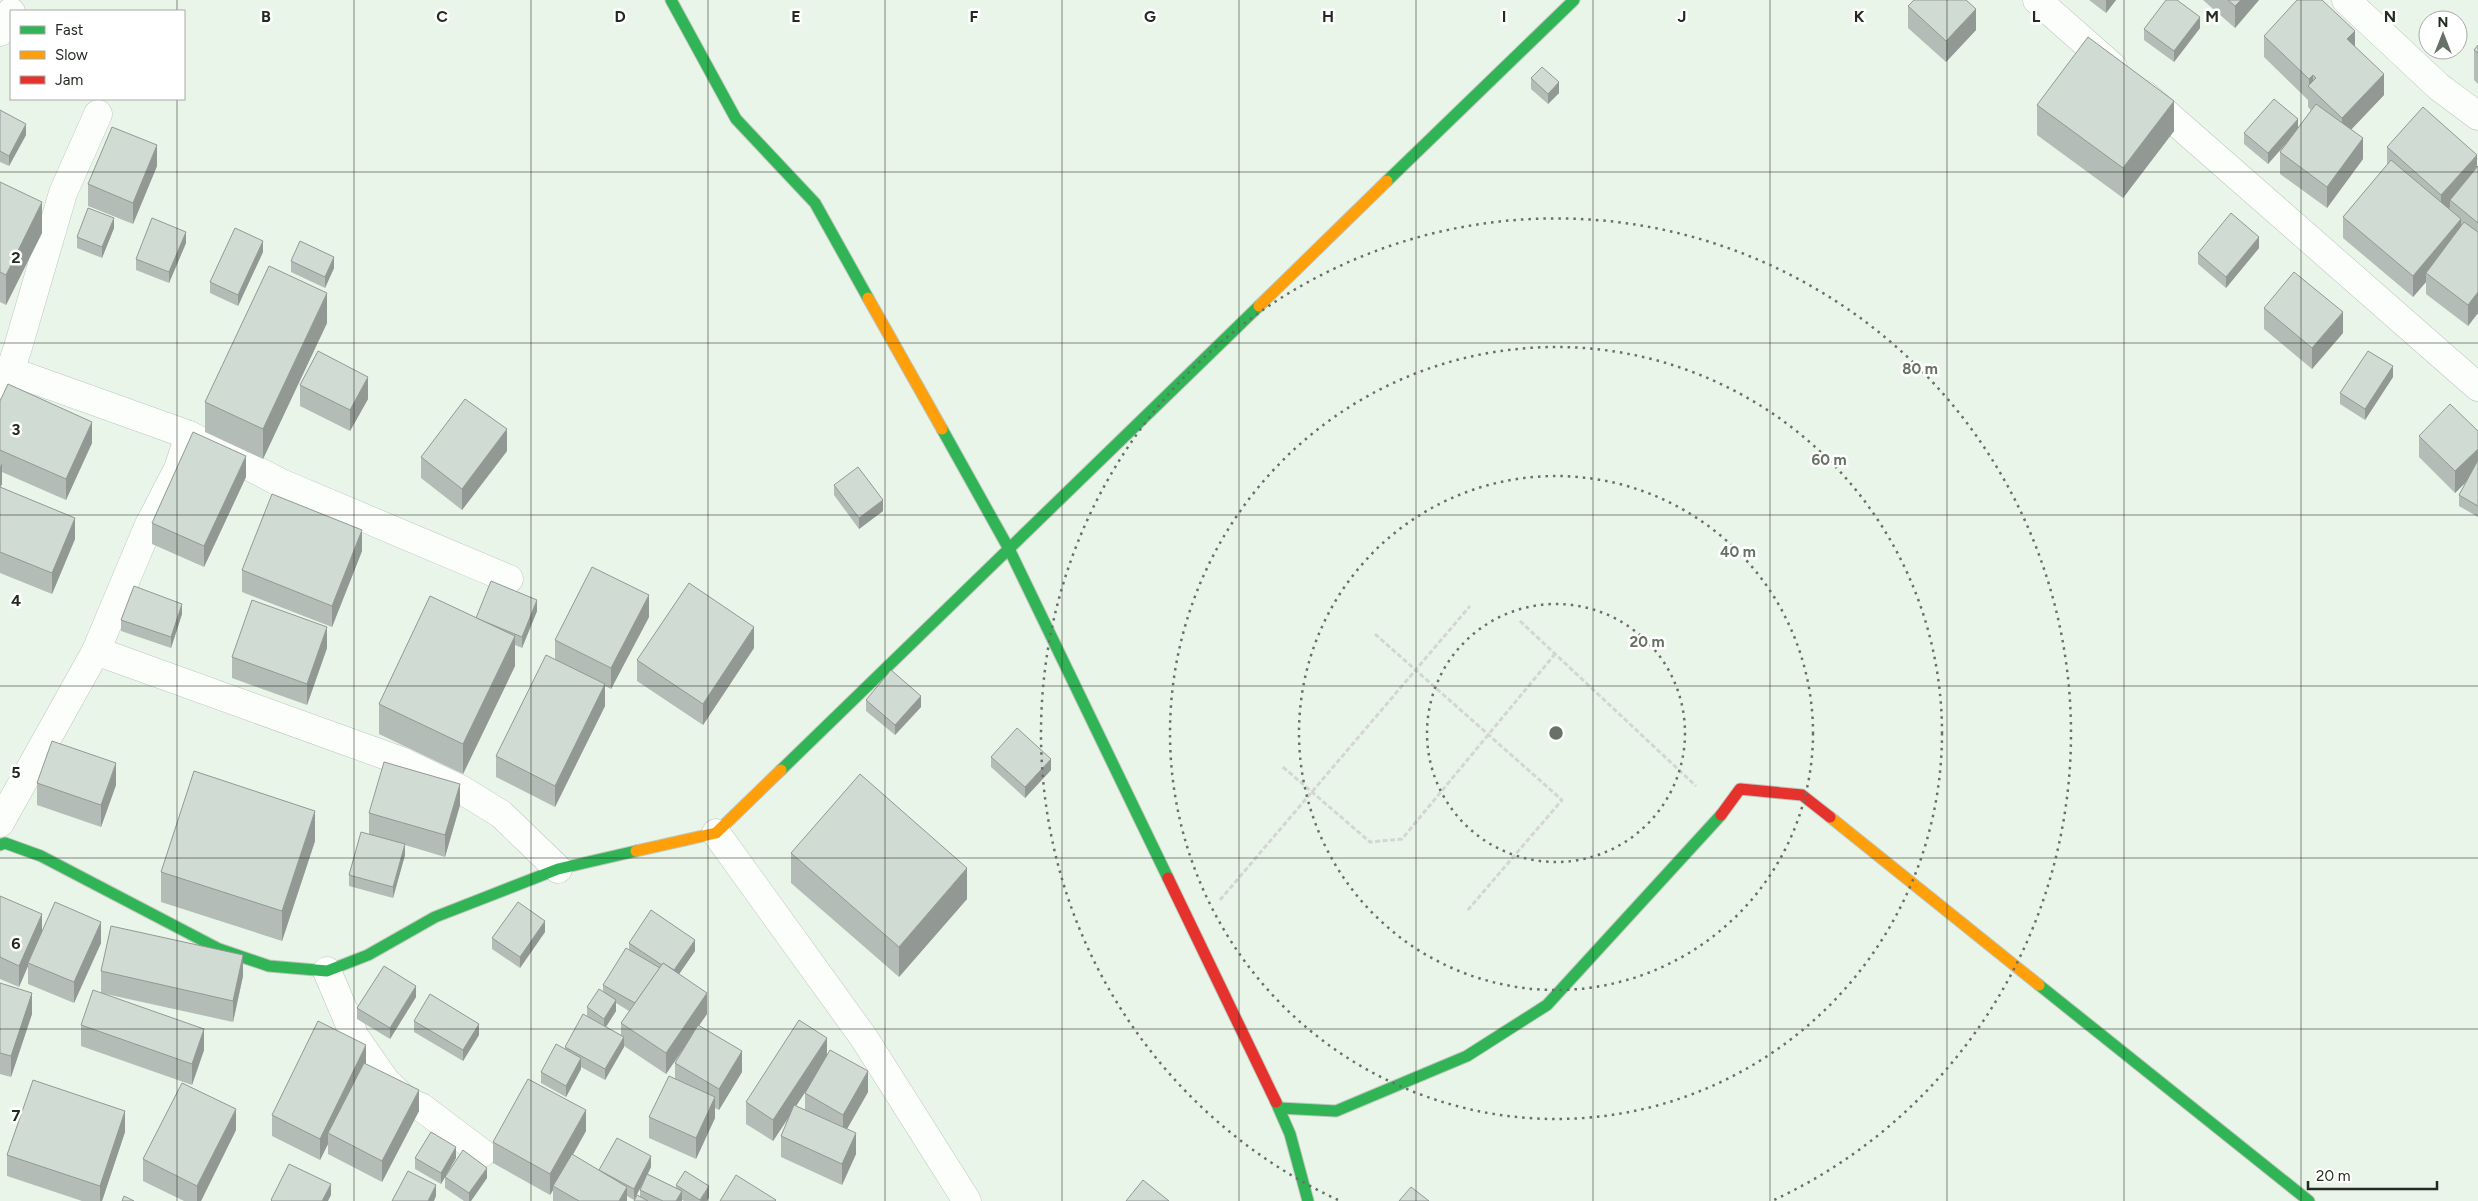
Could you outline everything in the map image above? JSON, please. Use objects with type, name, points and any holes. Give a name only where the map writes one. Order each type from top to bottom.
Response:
[{"type":"street","points":[[671,0],[736,119],[815,204],[1009,549],[1279,1108],[1290,1134],[1308,1201]]},
{"type":"street","points":[[188,435],[178,469],[148,527],[96,651],[1,835],[219,949],[269,966],[327,971],[368,955],[435,917],[558,869],[716,833],[1574,0]]},
{"type":"street","points":[[2037,0],[2478,387]]},
{"type":"street","points":[[2346,0],[2439,87],[2478,116]]},
{"type":"street","points":[[0,32],[10,15]]},
{"type":"street","points":[[98,114],[63,194],[7,359],[188,435],[281,483],[509,580]]},
{"type":"street","points":[[96,651],[401,761],[462,790],[501,814],[558,869]]},
{"type":"street","points":[[1279,1108],[1336,1111],[1467,1056],[1547,1005],[1724,812],[1740,789],[1802,795],[2309,1201]]},
{"type":"street","points":[[716,833],[864,1038],[967,1201]]},
{"type":"street","points":[[327,971],[355,1037],[385,1080],[406,1101],[421,1107],[482,1153]]},
{"type":"path","points":[[1193,931],[1470,606]]},
{"type":"path","points":[[1520,621],[1700,790],[1720,796],[1724,812]]},
{"type":"path","points":[[1375,634],[1562,800],[1468,911]]},
{"type":"path","points":[[1283,767],[1370,842],[1402,839],[1555,654]]},
{"type":"building","points":[[1914,0],[1966,0],[1976,9],[1946,41],[1908,6]]},
{"type":"building","points":[[2166,0],[2177,0],[2200,17],[2174,51],[2144,29]]},
{"type":"building","points":[[2228,0],[2241,0],[2235,6]]},
{"type":"building","points":[[2297,0],[2322,0],[2355,31],[2347,39],[2384,74],[2342,118],[2308,86],[2316,78],[2313,75],[2309,79],[2264,36]]},
{"type":"building","points":[[2088,37],[2174,101],[2123,168],[2037,105]]},
{"type":"building","points":[[2478,45],[2478,53],[2474,50]]},
{"type":"building","points":[[1542,67],[1559,82],[1548,94],[1531,78]]},
{"type":"building","points":[[2274,99],[2298,119],[2268,153],[2244,133]]},
{"type":"building","points":[[2316,104],[2363,138],[2327,187],[2280,152]]},
{"type":"building","points":[[2423,107],[2477,155],[2441,195],[2387,147]]},
{"type":"building","points":[[0,110],[26,124],[9,156],[0,151]]},
{"type":"building","points":[[112,127],[157,145],[133,203],[88,184]]},
{"type":"building","points":[[2391,160],[2461,219],[2413,276],[2343,217]]},
{"type":"building","points":[[2478,166],[2478,223],[2450,200]]},
{"type":"building","points":[[0,182],[42,202],[6,275],[0,272]]},
{"type":"building","points":[[88,208],[114,218],[102,247],[77,237]]},
{"type":"building","points":[[2231,213],[2259,237],[2226,277],[2198,253]]},
{"type":"building","points":[[152,218],[186,232],[169,272],[136,259]]},
{"type":"building","points":[[2464,222],[2478,232],[2478,292],[2468,305],[2426,273]]},
{"type":"building","points":[[235,228],[263,241],[238,295],[210,282]]},
{"type":"building","points":[[300,241],[334,257],[325,277],[291,261]]},
{"type":"building","points":[[269,266],[327,293],[263,429],[205,402]]},
{"type":"building","points":[[2294,272],[2343,312],[2312,348],[2264,308]]},
{"type":"building","points":[[318,351],[368,377],[350,410],[300,385]]},
{"type":"building","points":[[2368,351],[2393,366],[2365,409],[2340,393]]},
{"type":"building","points":[[8,384],[92,422],[66,479],[0,450],[0,401]]},
{"type":"building","points":[[465,399],[507,429],[462,489],[421,457]]},
{"type":"building","points":[[2450,404],[2478,431],[2478,449],[2455,471],[2419,436]]},
{"type":"building","points":[[193,432],[246,456],[204,546],[152,523]]},
{"type":"building","points":[[2478,460],[2478,506],[2459,495]]},
{"type":"building","points":[[858,467],[883,500],[859,518],[834,485]]},
{"type":"building","points":[[0,487],[75,518],[52,573],[0,552]]},
{"type":"building","points":[[272,494],[362,530],[332,606],[242,570]]},
{"type":"building","points":[[592,567],[649,595],[611,668],[555,640]]},
{"type":"building","points":[[491,581],[537,600],[522,637],[476,618]]},
{"type":"building","points":[[689,583],[754,627],[703,704],[637,660]]},
{"type":"building","points":[[134,586],[182,604],[171,637],[121,620]]},
{"type":"building","points":[[430,596],[515,636],[463,744],[379,704]]},
{"type":"building","points":[[252,600],[327,627],[307,684],[232,657]]},
{"type":"building","points":[[546,655],[605,684],[555,786],[496,756]]},
{"type":"building","points":[[891,670],[921,696],[895,725],[866,700]]},
{"type":"building","points":[[1017,728],[1051,759],[1025,787],[991,757]]},
{"type":"building","points":[[52,741],[116,763],[101,805],[37,783]]},
{"type":"building","points":[[384,762],[460,784],[445,835],[369,813]]},
{"type":"building","points":[[194,771],[315,811],[282,911],[161,872]]},
{"type":"building","points":[[860,774],[967,868],[899,947],[791,853]]},
{"type":"building","points":[[361,832],[405,844],[393,887],[349,875]]},
{"type":"building","points":[[0,896],[42,914],[19,966],[0,957]]},
{"type":"building","points":[[55,902],[101,922],[74,982],[28,963]]},
{"type":"building","points":[[518,902],[545,921],[520,957],[492,938]]},
{"type":"building","points":[[651,910],[695,940],[674,970],[663,963],[662,965],[629,943]]},
{"type":"building","points":[[111,926],[243,955],[233,1001],[101,971]]},
{"type":"building","points":[[626,948],[660,968],[635,1003],[603,985]]},
{"type":"building","points":[[663,963],[707,993],[666,1053],[621,1023]]},
{"type":"building","points":[[384,966],[416,986],[390,1028],[357,1008]]},
{"type":"building","points":[[0,983],[32,993],[11,1056],[0,1053]]},
{"type":"building","points":[[599,989],[616,1000],[604,1019],[587,1007]]},
{"type":"building","points":[[93,990],[204,1029],[192,1064],[81,1025]]},
{"type":"building","points":[[430,994],[479,1024],[463,1050],[414,1021]]},
{"type":"building","points":[[583,1014],[624,1037],[605,1069],[565,1047]]},
{"type":"building","points":[[799,1020],[827,1038],[773,1120],[746,1102]]},
{"type":"building","points":[[318,1021],[366,1045],[320,1139],[272,1115]]},
{"type":"building","points":[[698,1025],[742,1051],[719,1089],[675,1063]]},
{"type":"building","points":[[556,1044],[581,1058],[566,1086],[541,1072]]},
{"type":"building","points":[[830,1050],[868,1071],[843,1115],[805,1093]]},
{"type":"building","points":[[364,1063],[419,1090],[382,1161],[328,1133]]},
{"type":"building","points":[[669,1076],[715,1097],[696,1138],[649,1117]]},
{"type":"building","points":[[528,1079],[586,1110],[550,1174],[493,1142]]},
{"type":"building","points":[[33,1080],[125,1111],[100,1186],[7,1155]]},
{"type":"building","points":[[182,1083],[236,1109],[197,1186],[143,1159]]},
{"type":"building","points":[[794,1105],[856,1133],[842,1164],[781,1136]]},
{"type":"building","points":[[431,1132],[456,1147],[441,1173],[415,1158]]},
{"type":"building","points":[[617,1138],[651,1156],[634,1189],[599,1170]]},
{"type":"building","points":[[463,1150],[487,1168],[469,1193],[445,1177]]},
{"type":"building","points":[[572,1154],[627,1187],[619,1201],[579,1201],[553,1186]]},
{"type":"building","points":[[289,1164],[331,1184],[322,1201],[271,1200]]},
{"type":"building","points":[[408,1171],[436,1185],[428,1201],[392,1201]]},
{"type":"building","points":[[685,1171],[709,1186],[700,1200],[676,1185]]},
{"type":"building","points":[[647,1174],[682,1191],[676,1201],[663,1201],[640,1190]]},
{"type":"building","points":[[736,1175],[776,1200],[720,1201]]},
{"type":"building","points":[[1143,1180],[1169,1201],[1126,1201]]},
{"type":"building","points":[[1411,1187],[1429,1201],[1399,1201]]},
{"type":"building","points":[[637,1195],[648,1201],[634,1201]]},
{"type":"building","points":[[124,1196],[134,1201],[122,1201]]},
{"type":"traffic: fast","points":[[671,0],[736,119],[815,203],[868,298]]},
{"type":"traffic: fast","points":[[1387,181],[1574,0]]},
{"type":"traffic: fast","points":[[781,770],[1259,306]]},
{"type":"traffic: fast","points":[[942,429],[1009,549],[1168,878]]},
{"type":"traffic: fast","points":[[1279,1108],[1336,1111],[1467,1056],[1547,1005],[1721,815]]},
{"type":"traffic: fast","points":[[0,845],[5,843],[41,856],[219,949],[269,966],[327,971],[368,955],[435,917],[558,869],[636,851]]},
{"type":"traffic: fast","points":[[2039,985],[2309,1201]]},
{"type":"traffic: fast","points":[[1276,1102],[1290,1134],[1308,1201]]},
{"type":"traffic: slow","points":[[1259,306],[1387,181]]},
{"type":"traffic: slow","points":[[868,298],[942,429]]},
{"type":"traffic: slow","points":[[636,851],[716,833],[781,770]]},
{"type":"traffic: slow","points":[[1830,817],[2039,985]]},
{"type":"traffic: jam","points":[[1721,815],[1740,789],[1802,795],[1830,817]]},
{"type":"traffic: jam","points":[[1168,878],[1276,1102]]}]
